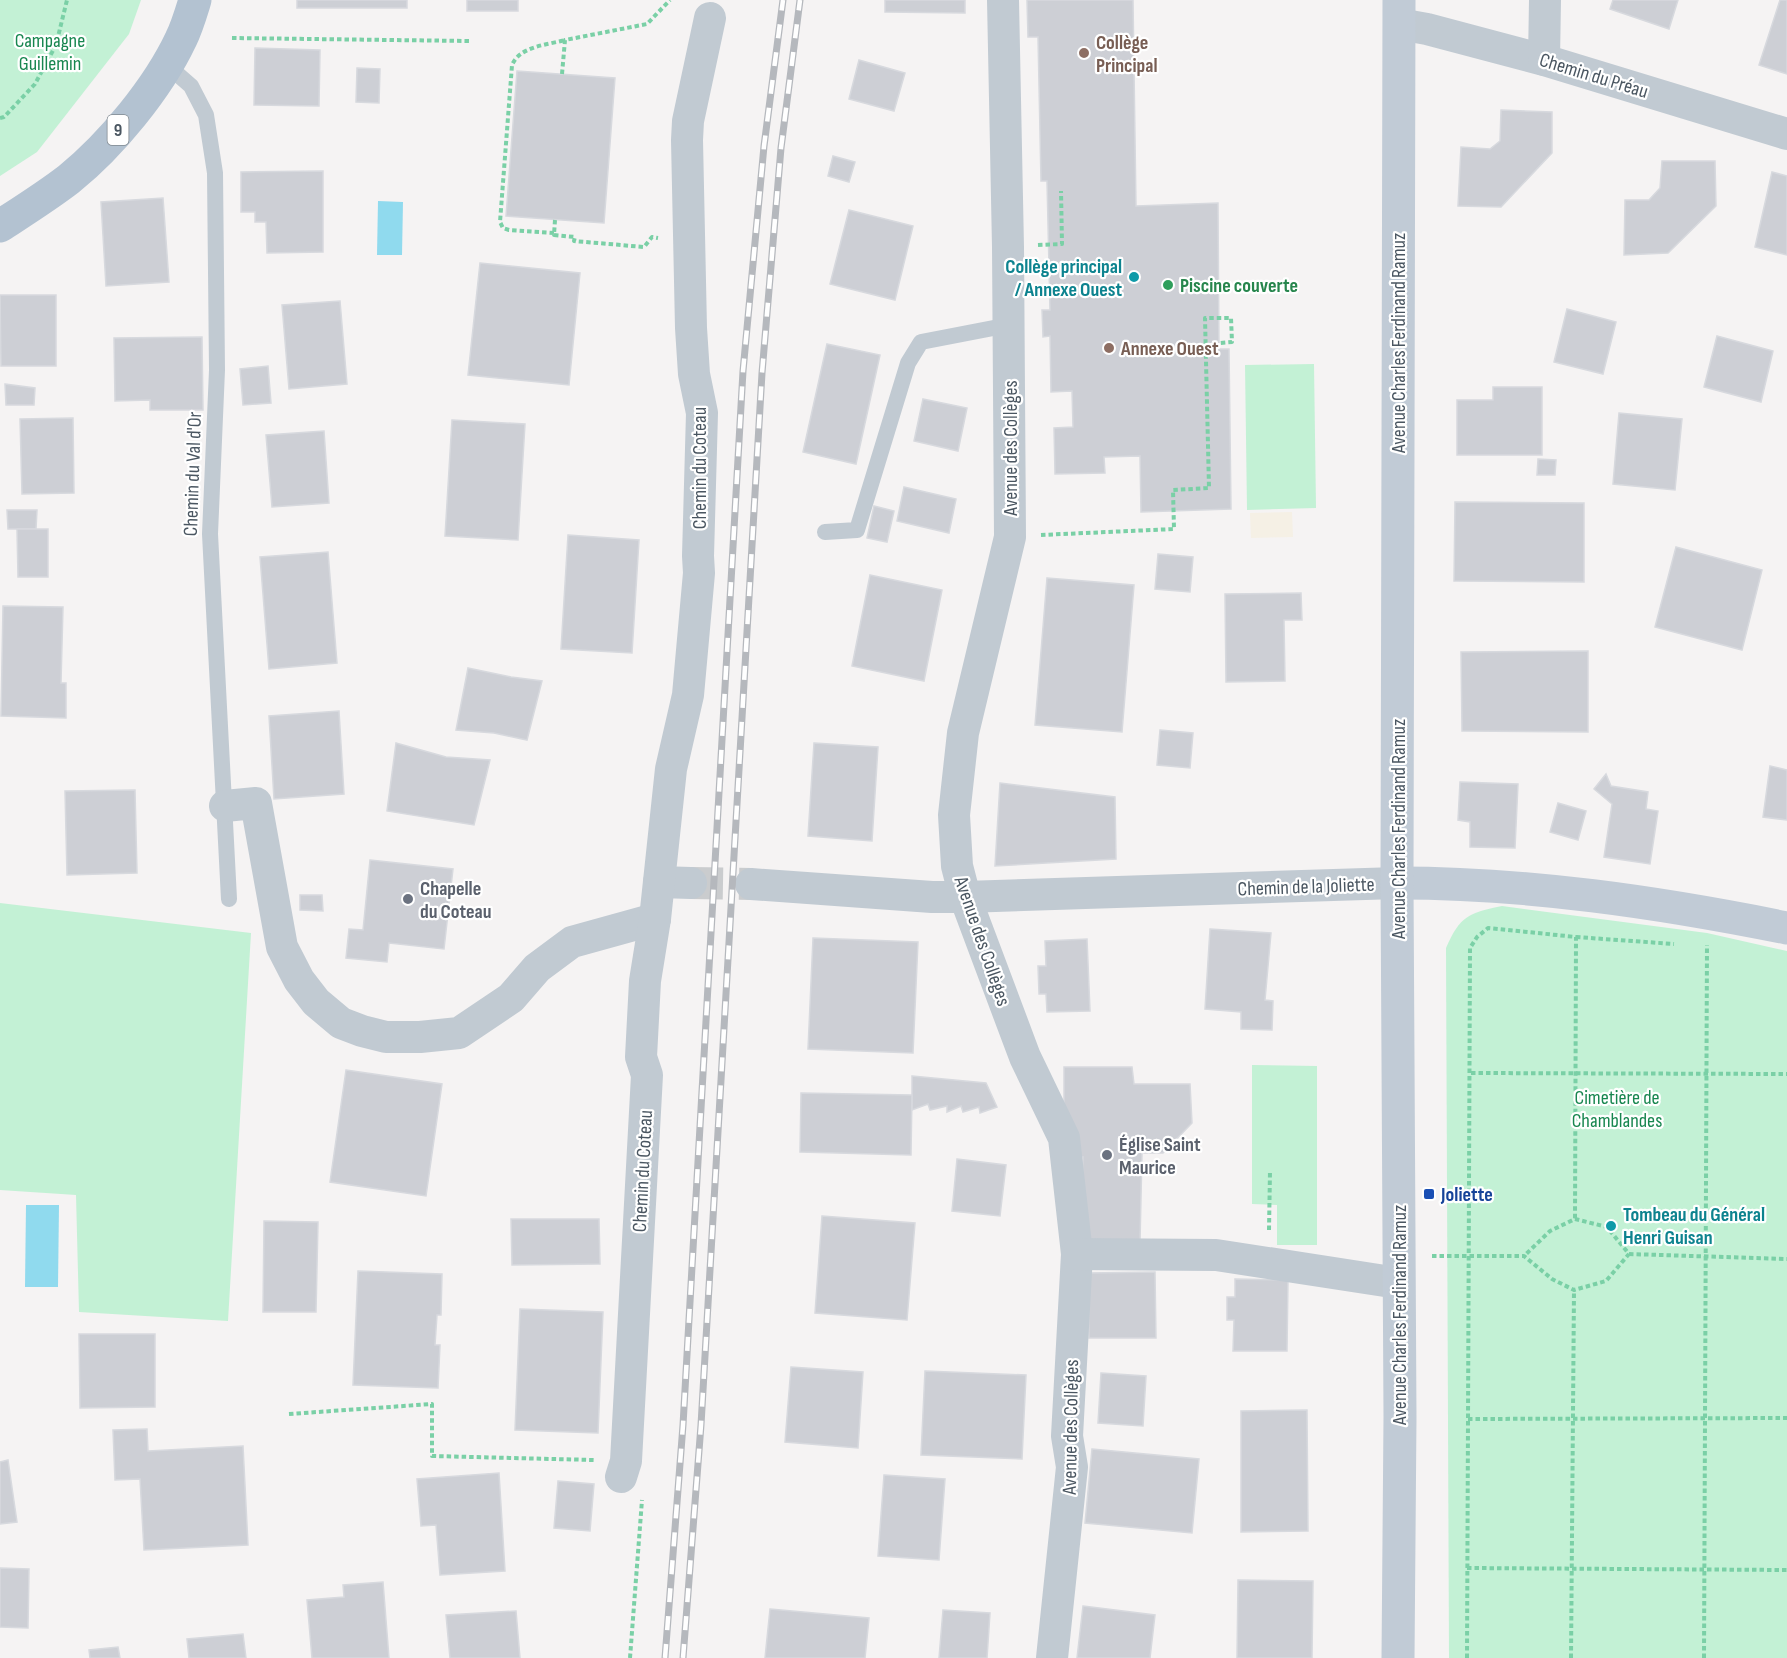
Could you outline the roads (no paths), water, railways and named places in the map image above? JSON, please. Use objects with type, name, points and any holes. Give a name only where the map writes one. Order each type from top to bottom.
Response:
[{"type":"main road","name":"9","points":[[0,226],[69,179],[115,134],[138,107],[167,65],[182,38],[195,0]]},
{"type":"street","name":"Avenue des Collèges","points":[[1003,0],[1010,537],[963,733],[954,815],[957,866],[965,897],[1025,1057],[1064,1138],[1077,1254],[1067,1436],[1072,1467],[1052,1658]]},
{"type":"street","points":[[1544,60],[1545,0]]},
{"type":"street","name":"Chemin du Préau","points":[[1399,12],[1427,28],[1544,60],[1787,134]]},
{"type":"street","name":"Avenue Charles Ferdinand Ramuz","points":[[1398,1658],[1401,1417],[1398,1283],[1397,883],[1399,12]]},
{"type":"street","name":"Chemin du Coteau","points":[[630,1478],[647,1075],[641,1057],[645,981],[655,919],[671,769],[688,695],[699,573],[702,413],[694,374],[689,240],[688,121],[710,18]]},
{"type":"street","points":[[225,806],[256,803],[282,947],[299,980],[316,1002],[341,1023],[362,1031],[397,1037],[459,1033],[511,998],[537,968],[572,942],[655,919]]},
{"type":"street","points":[[658,882],[691,883]]},
{"type":"street","name":"Chemin de la Joliette","points":[[965,897],[1397,883],[1488,885],[1628,900],[1718,914],[1787,928]]},
{"type":"street","points":[[751,884],[932,897],[965,897]]},
{"type":"street","points":[[1077,1254],[1216,1255],[1398,1283]]},
{"type":"lane","name":"Chemin du Val d'Or","points":[[167,65],[191,86],[206,115],[215,173],[217,370],[210,534],[229,899]]},
{"type":"lane","points":[[825,532],[857,530],[908,363],[921,342],[1009,325]]},
{"type":"water","points":[[378,201],[403,202],[402,255],[377,255]]},
{"type":"water","points":[[26,1205],[59,1205],[58,1287],[25,1287]]},
{"type":"tunnel","points":[[691,883],[751,884]]},
{"type":"railway","points":[[665,1658],[683,1425],[743,371],[764,146],[783,0]]},
{"type":"railway","points":[[683,1658],[701,1425],[762,373],[781,148],[800,0]]},
{"type":"place","name":"Collège Principal","points":[[1084,53]]},
{"type":"place","name":"Collège principal / Annexe Ouest","points":[[1134,277]]},
{"type":"place","name":"Piscine couverte","points":[[1168,285]]},
{"type":"place","name":"Annexe Ouest","points":[[1109,348]]},
{"type":"place","name":"Chapelle du Coteau","points":[[408,899]]},
{"type":"place","name":"Église Saint Maurice","points":[[1107,1155]]},
{"type":"place","name":"Joliette","points":[[1429,1194]]},
{"type":"place","name":"Tombeau du Général Henri Guisan","points":[[1611,1226]]},
{"type":"park label","name":"Campagne Guillemin","points":[[50,52]]},
{"type":"park label","name":"Cimetière de Chamblandes","points":[[1617,1108]]}]
